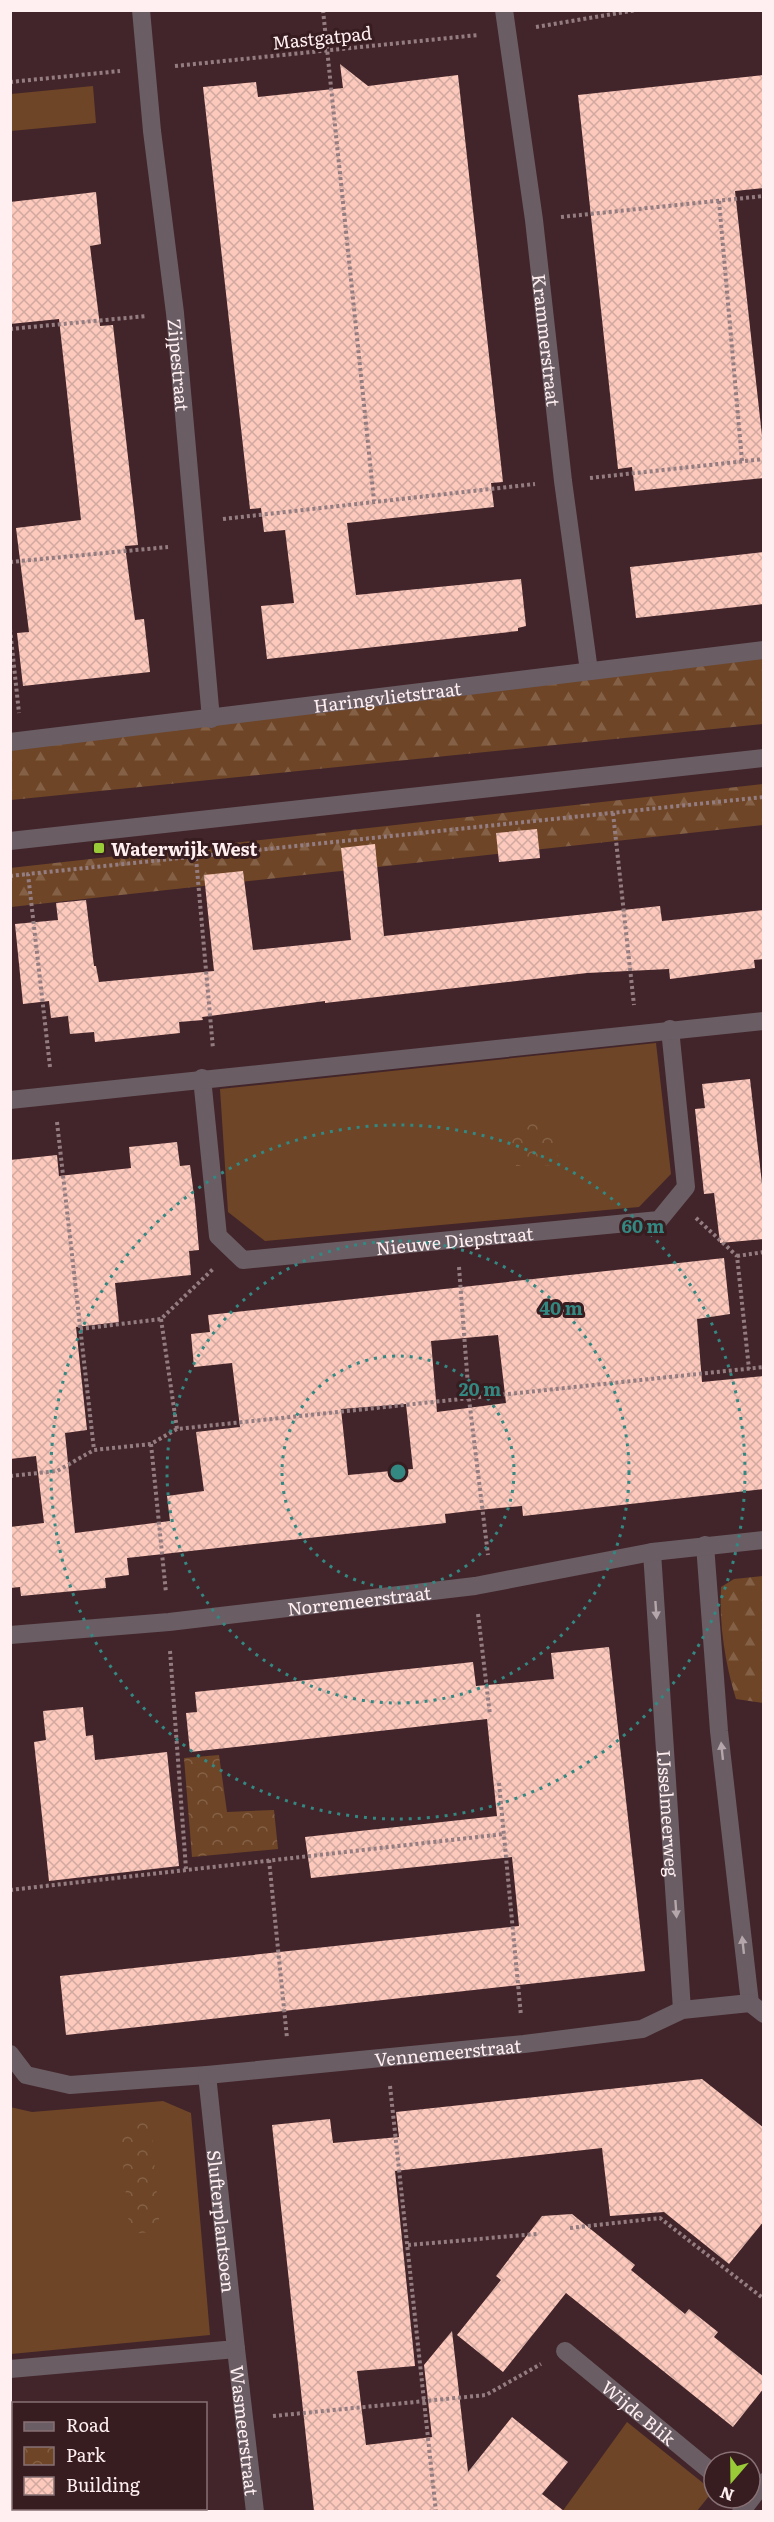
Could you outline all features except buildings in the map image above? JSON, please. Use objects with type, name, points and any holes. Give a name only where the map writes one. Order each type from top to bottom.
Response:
[{"type":"street","name":"Zijpestraat","points":[[141,10],[175,313],[211,719]]},
{"type":"street","name":"Krammerstraat","points":[[504,10],[534,220],[563,481],[589,671]]},
{"type":"street","name":"Haringvlietstraat","points":[[16,741],[764,650]]},
{"type":"street","points":[[10,842],[764,758]]},
{"type":"street","points":[[10,1100],[637,1032],[764,1021]]},
{"type":"street","name":"Nieuwe Diepstraat","points":[[233,1250],[243,1260],[659,1220],[686,1187],[670,1029]]},
{"type":"street","points":[[209,1077],[218,1236],[233,1250]]},
{"type":"street","points":[[682,2010],[757,2009],[719,1731],[705,1545],[764,1540]]},
{"type":"street","name":"Norremeerstraat","points":[[10,1635],[169,1622],[483,1584],[652,1552],[705,1545]]},
{"type":"street","name":"IJsselmeerweg","points":[[652,1552],[682,2010]]},
{"type":"street","name":"Vennemeerstraat","points":[[207,2075],[290,2065],[524,2044],[642,2029],[682,2010]]},
{"type":"street","points":[[10,2054],[26,2075],[70,2085],[207,2075]]},
{"type":"street","name":"Slufterplantsoen","points":[[207,2075],[236,2349]]},
{"type":"street","points":[[10,2369],[236,2349]]},
{"type":"street","name":"Wasmeerstraat","points":[[236,2349],[255,2511]]},
{"type":"street","name":"Wijde Blik","points":[[565,2350],[702,2464]]},
{"type":"path","points":[[323,10],[374,501]]},
{"type":"path","name":"Mastgatpad","points":[[10,82],[507,31],[636,10]]},
{"type":"path","points":[[534,220],[764,196]]},
{"type":"path","points":[[719,201],[742,461]]},
{"type":"path","points":[[10,329],[175,313]]},
{"type":"path","points":[[193,522],[764,459]]},
{"type":"path","points":[[10,562],[194,545]]},
{"type":"path","points":[[10,629],[16,741]]},
{"type":"path","points":[[10,876],[764,797]]},
{"type":"path","points":[[613,813],[637,1032]]},
{"type":"path","points":[[196,858],[209,1077]]},
{"type":"path","points":[[28,874],[94,1450]]},
{"type":"path","points":[[676,1199],[737,1256],[749,1369]]},
{"type":"path","points":[[457,1240],[483,1584],[490,1715]]},
{"type":"path","points":[[80,1329],[161,1319],[233,1250]]},
{"type":"path","points":[[737,1256],[764,1252]]},
{"type":"path","points":[[161,1319],[177,1429]]},
{"type":"path","points":[[10,1476],[57,1471],[94,1450],[151,1444],[177,1429],[764,1367]]},
{"type":"path","points":[[151,1444],[169,1622],[186,1869]]},
{"type":"path","points":[[499,1784],[524,2044]]},
{"type":"path","points":[[10,1890],[504,1834]]},
{"type":"path","points":[[269,1860],[290,2065]]},
{"type":"path","points":[[387,2056],[436,2511]]},
{"type":"path","points":[[570,2228],[660,2218],[764,2300]]},
{"type":"path","points":[[408,2245],[537,2234]]},
{"type":"path","points":[[245,2418],[486,2396],[565,2350]]},
{"type":"green space","points":[[93,86],[96,123],[11,131],[11,94]]},
{"type":"green space","points":[[763,656],[763,724],[11,800],[10,737]]},
{"type":"green space","points":[[763,784],[763,825],[11,907],[10,868]]},
{"type":"green space","points":[[656,1043],[671,1174],[639,1207],[265,1241],[228,1212],[220,1089]]},
{"type":"green space","points":[[555,1122],[558,1165],[516,1166],[509,1125]]},
{"type":"green space","points":[[763,1576],[763,1703],[736,1699],[724,1644],[721,1587],[734,1579]]},
{"type":"green space","points":[[219,1755],[227,1812],[274,1810],[278,1849],[192,1857],[184,1758]]},
{"type":"green space","points":[[163,2101],[191,2113],[210,2335],[11,2354],[10,2107],[32,2112]]},
{"type":"green space","points":[[151,2122],[160,2231],[130,2234],[119,2124]]},
{"type":"green space","points":[[627,2422],[702,2482],[702,2505],[697,2511],[562,2512]]},
{"type":"place","name":"Waterwijk West","points":[[99,848]]}]
